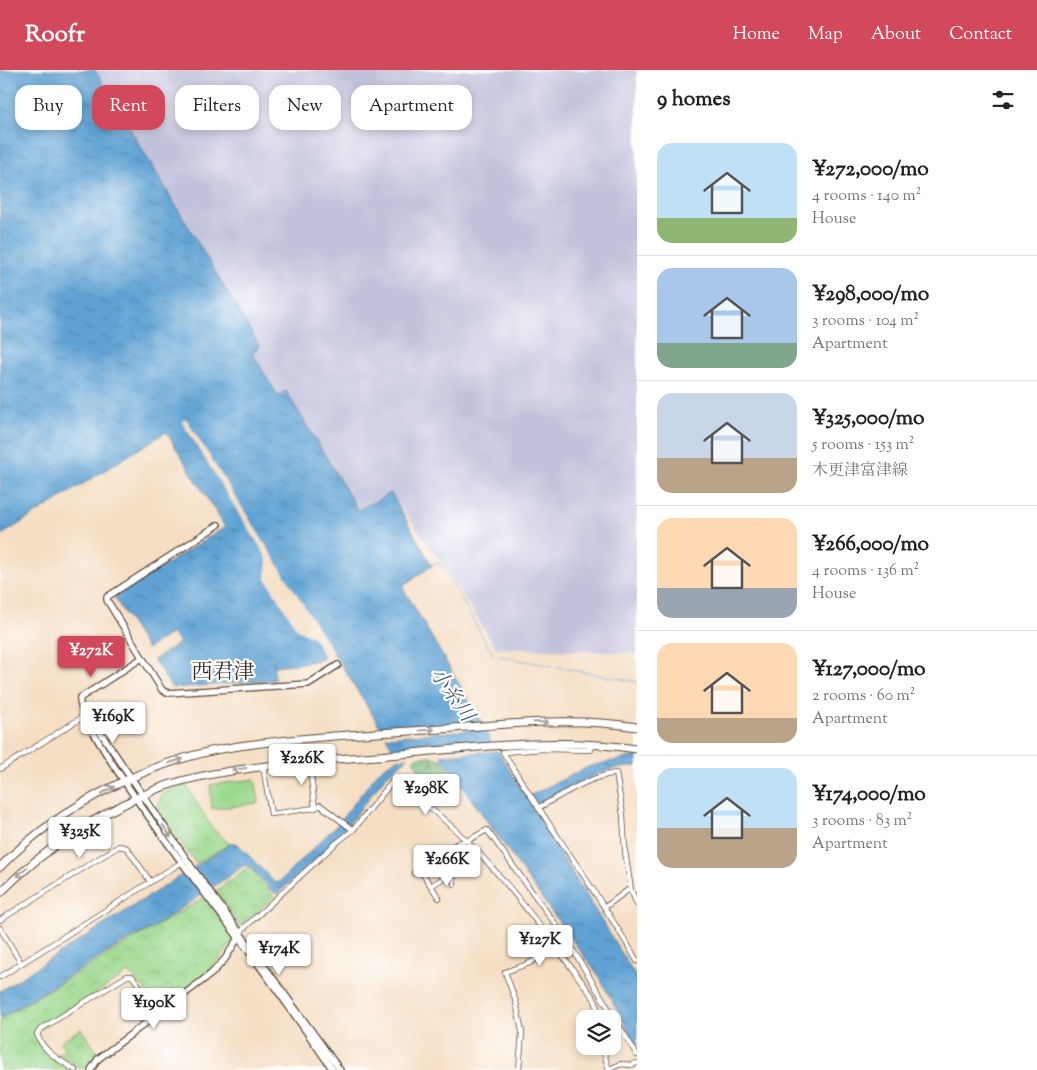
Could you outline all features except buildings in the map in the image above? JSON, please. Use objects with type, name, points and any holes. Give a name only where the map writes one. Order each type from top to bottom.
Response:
[{"type":"main road","points":[[0,867],[16,850],[66,814],[128,779],[184,759],[237,746],[493,725],[583,721],[637,727]]},
{"type":"main road","points":[[0,893],[60,842],[89,824],[139,797],[172,784],[197,777],[263,766],[309,761],[504,746],[590,744],[637,748]]},
{"type":"street","points":[[218,524],[107,597],[107,600],[162,690],[167,693],[308,684],[338,665]]},
{"type":"street","points":[[142,658],[81,697],[80,703],[139,797],[182,862],[189,868]]},
{"type":"street","points":[[0,769],[86,715]]},
{"type":"street","points":[[590,744],[590,750],[539,749],[503,752],[529,795],[605,907],[637,961]]},
{"type":"street","points":[[309,761],[315,808]]},
{"type":"street","points":[[263,766],[271,814],[315,808],[320,805],[351,829]]},
{"type":"street","points":[[537,807],[594,779],[616,773],[623,815],[625,851],[637,904]]},
{"type":"street","points":[[91,1070],[98,1059],[212,974],[225,959],[244,928],[351,829],[392,782],[416,796],[442,818],[499,876],[555,946],[596,1003],[597,1010]]},
{"type":"street","points":[[139,797],[189,868],[340,1070]]},
{"type":"street","points":[[414,873],[458,843],[487,830],[565,937],[637,1055]]},
{"type":"street","points":[[0,920],[119,846],[127,848],[150,881]]},
{"type":"street","points":[[450,849],[454,884]]},
{"type":"street","points":[[0,977],[182,862]]},
{"type":"street","points":[[420,870],[439,898]]},
{"type":"street","points":[[431,886],[452,872]]},
{"type":"street","points":[[605,907],[628,890],[634,894]]},
{"type":"street","points":[[0,928],[21,963]]},
{"type":"street","points":[[240,935],[333,1070]]},
{"type":"street","points":[[519,1070],[522,1032],[516,1002],[505,972],[530,963],[555,946]]},
{"type":"street","points":[[75,1070],[54,1057],[43,1045],[37,1034],[41,1029],[126,976],[132,976],[160,1013]]},
{"type":"street","points":[[605,1055],[609,1069],[621,1064],[631,1065],[637,1062]]},
{"type":"street","points":[[95,1063],[97,1070]]},
{"type":"shaded area","points":[[95,70],[637,70],[637,653],[496,648],[443,564],[391,494],[359,511],[286,392],[278,396],[252,353],[260,347],[131,130],[165,130],[165,85],[104,85]]},
{"type":"green space","points":[[428,756],[441,759],[458,785],[452,790],[446,787],[428,803],[422,799],[432,789],[428,785],[421,791],[424,794],[421,798],[410,790],[411,788],[414,790],[418,786],[416,784],[422,782],[424,778],[413,760]]},
{"type":"green space","points":[[255,779],[259,803],[212,809],[210,785]]},
{"type":"green space","points":[[186,785],[212,828],[230,844],[196,864],[157,809],[162,793]]},
{"type":"green space","points":[[249,866],[274,897],[241,925],[238,925],[216,891]]},
{"type":"green space","points":[[203,898],[228,926],[235,938],[210,973],[162,1008],[129,973],[126,974],[34,1033],[46,1054],[72,1070],[0,1070],[0,1019]]},
{"type":"green space","points":[[81,1029],[98,1053],[82,1069],[58,1054],[65,1049],[60,1042]]},
{"type":"water","name":"小糸川","points":[[0,70],[95,70],[104,85],[92,85],[92,130],[131,130],[260,347],[252,353],[278,396],[286,391],[358,510],[391,493],[432,566],[402,586],[481,722],[382,730],[334,653],[320,659],[297,664],[274,666],[273,660],[275,680],[172,688],[154,660],[179,643],[172,633],[147,649],[114,597],[225,527],[166,432],[0,536]]},
{"type":"water","points":[[484,729],[492,744],[436,748],[433,743],[427,741],[417,750],[394,751],[386,737]]},
{"type":"water","points":[[498,751],[526,796],[534,805],[532,807],[637,978],[637,1047],[621,1017],[621,1010],[617,1010],[598,975],[440,755]]},
{"type":"water","points":[[637,756],[637,766],[612,769],[595,775],[536,804],[531,795],[590,766]]},
{"type":"water","points":[[408,758],[385,777],[334,843],[277,894],[250,866],[245,865],[154,927],[122,944],[0,1018],[0,991],[232,843],[237,843],[275,883],[279,882],[337,825],[379,771],[396,759]]},
{"type":"pier","points":[[186,419],[334,653],[325,658],[313,637],[297,629],[266,579],[267,558],[182,422]]},
{"type":"waterway","points":[[431,564],[440,563],[445,570],[493,655],[637,682]]},
{"type":"district","name":"西君津","points":[[223,671]]}]
